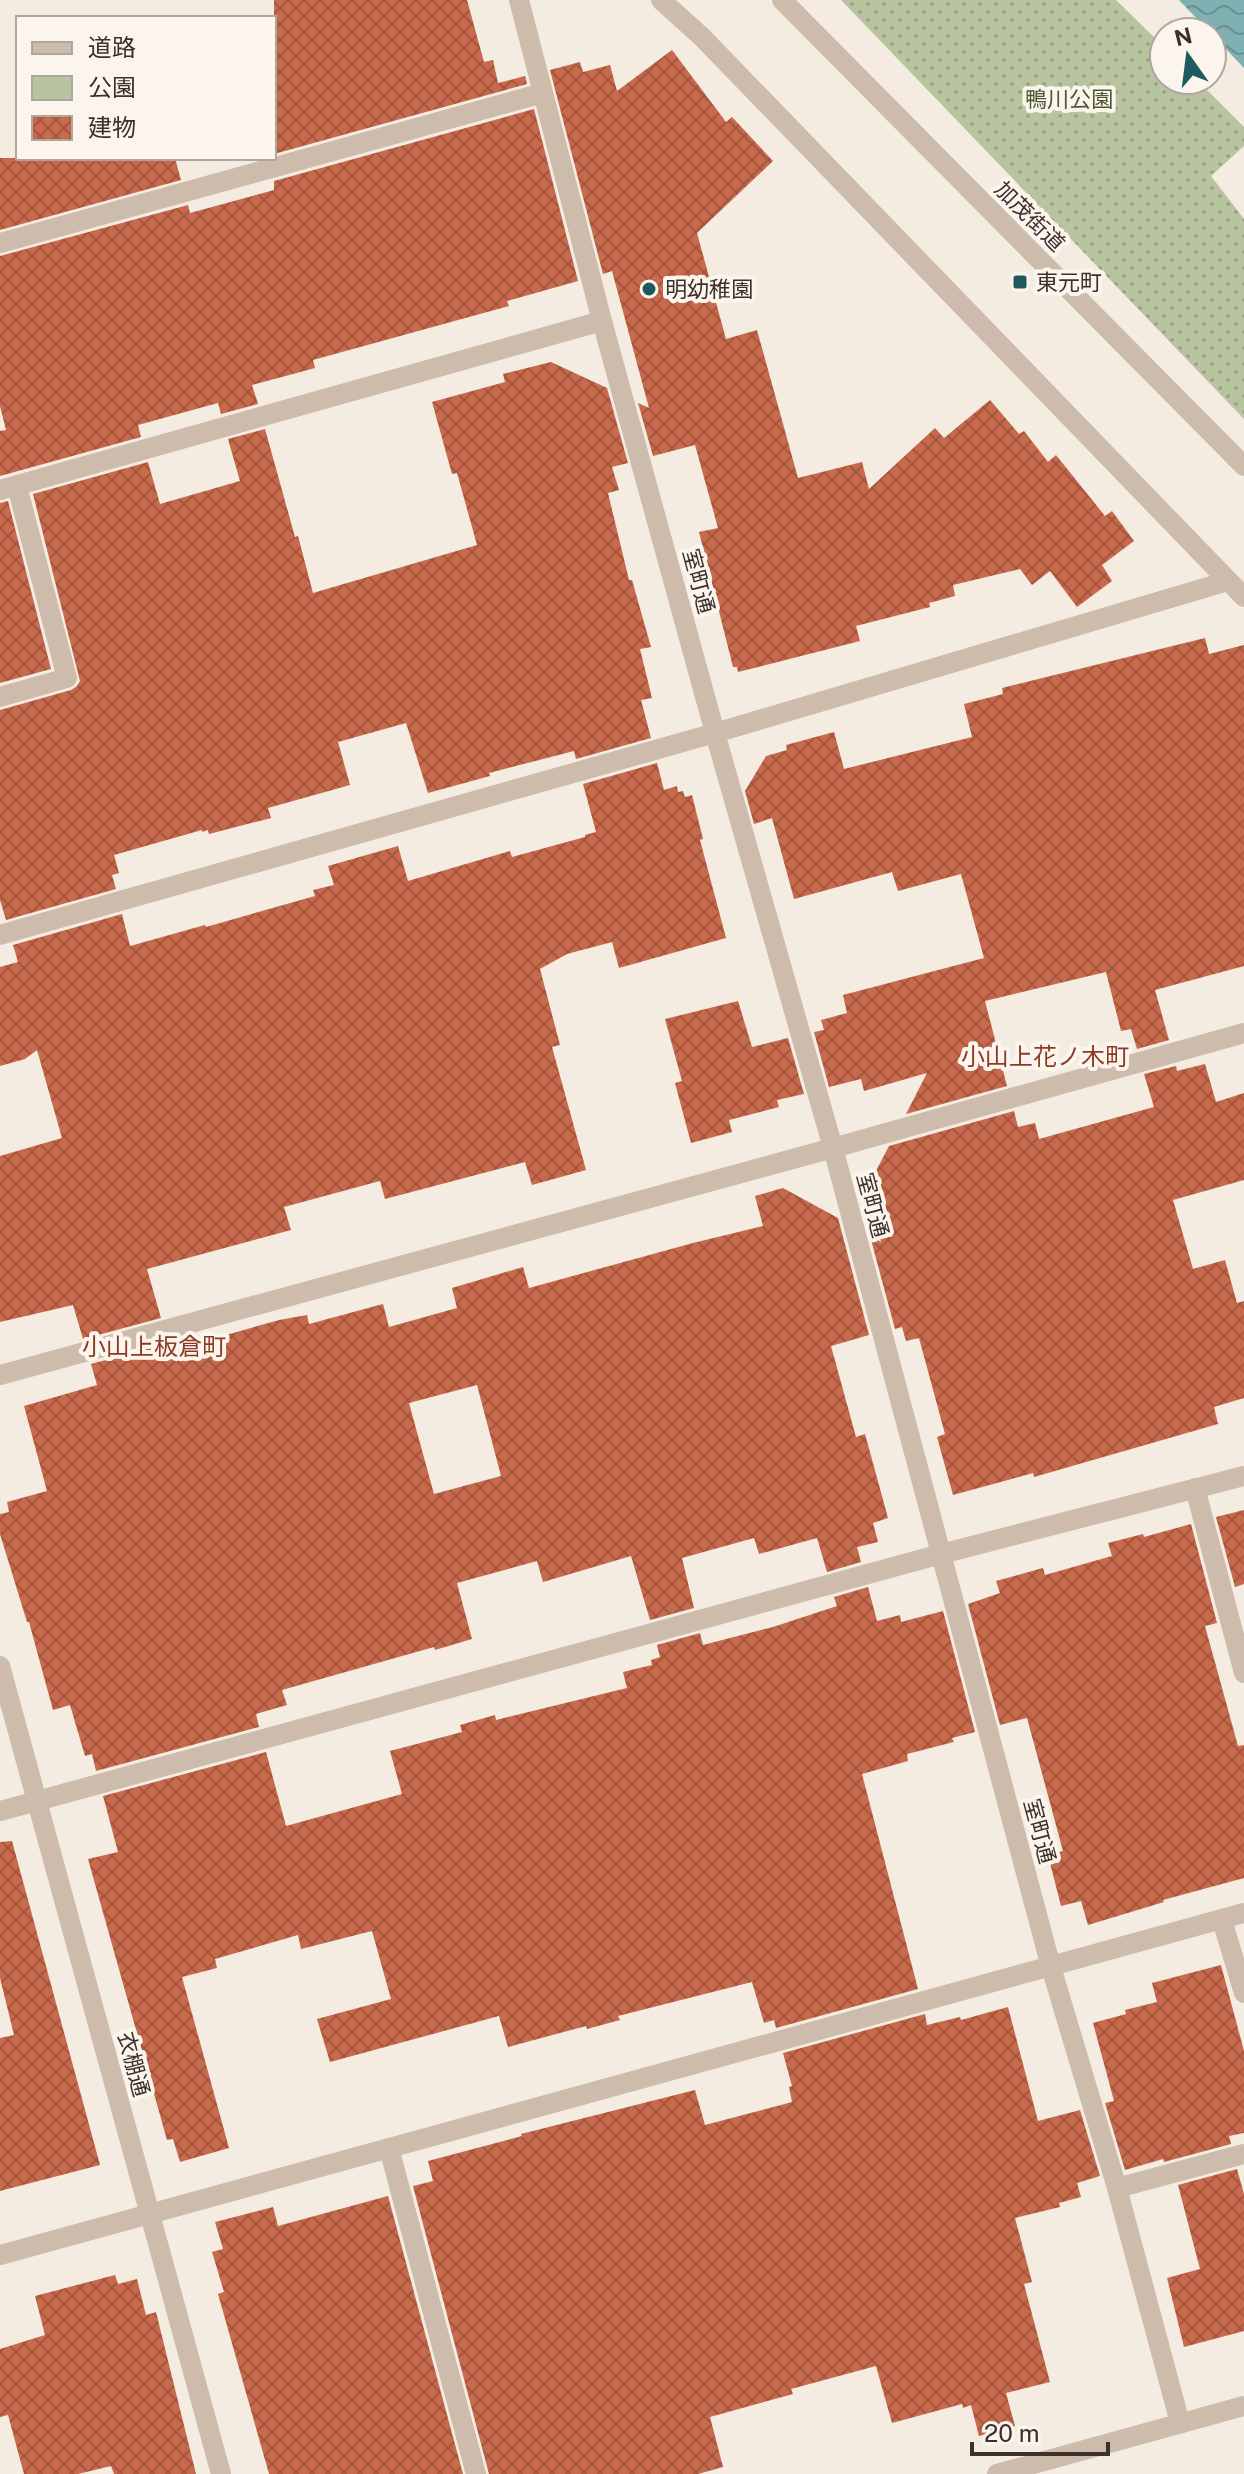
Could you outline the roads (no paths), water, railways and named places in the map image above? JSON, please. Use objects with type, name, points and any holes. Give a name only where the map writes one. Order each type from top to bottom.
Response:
[{"type":"street","name":"室町通","points":[[519,0],[602,321],[833,1148],[1051,1967],[1117,2188],[1180,2423]]},
{"type":"street","points":[[661,0],[713,49],[1244,597]]},
{"type":"street","name":"加茂街道","points":[[782,0],[1244,466]]},
{"type":"street","points":[[0,243],[543,93]]},
{"type":"street","points":[[0,697],[67,678],[8,488],[602,321]]},
{"type":"street","points":[[0,935],[715,733],[1228,581]]},
{"type":"street","points":[[0,1375],[1244,1033]]},
{"type":"street","points":[[0,1811],[941,1554],[1244,1476]]},
{"type":"street","points":[[1195,1488],[1244,1673]]},
{"type":"street","name":"衣棚通","points":[[0,1666],[221,2474]]},
{"type":"street","points":[[0,2255],[1244,1913]]},
{"type":"street","points":[[1222,1920],[1244,1993]]},
{"type":"street","points":[[389,2148],[476,2474]]},
{"type":"street","points":[[1117,2188],[1244,2154]]},
{"type":"street","points":[[997,2474],[1244,2406]]},
{"type":"water","points":[[1179,0],[1244,0],[1244,68],[1228,51],[1228,16],[1194,16]]},
{"type":"place","name":"東元町","points":[[1020,282]]},
{"type":"place","name":"明幼稚園","points":[[649,289]]},
{"type":"district","name":"小山上花ノ木町","points":[[1045,1056]]},
{"type":"district","name":"小山上板倉町","points":[[154,1346]]},
{"type":"park label","name":"鴨川公園","points":[[1069,99]]}]
